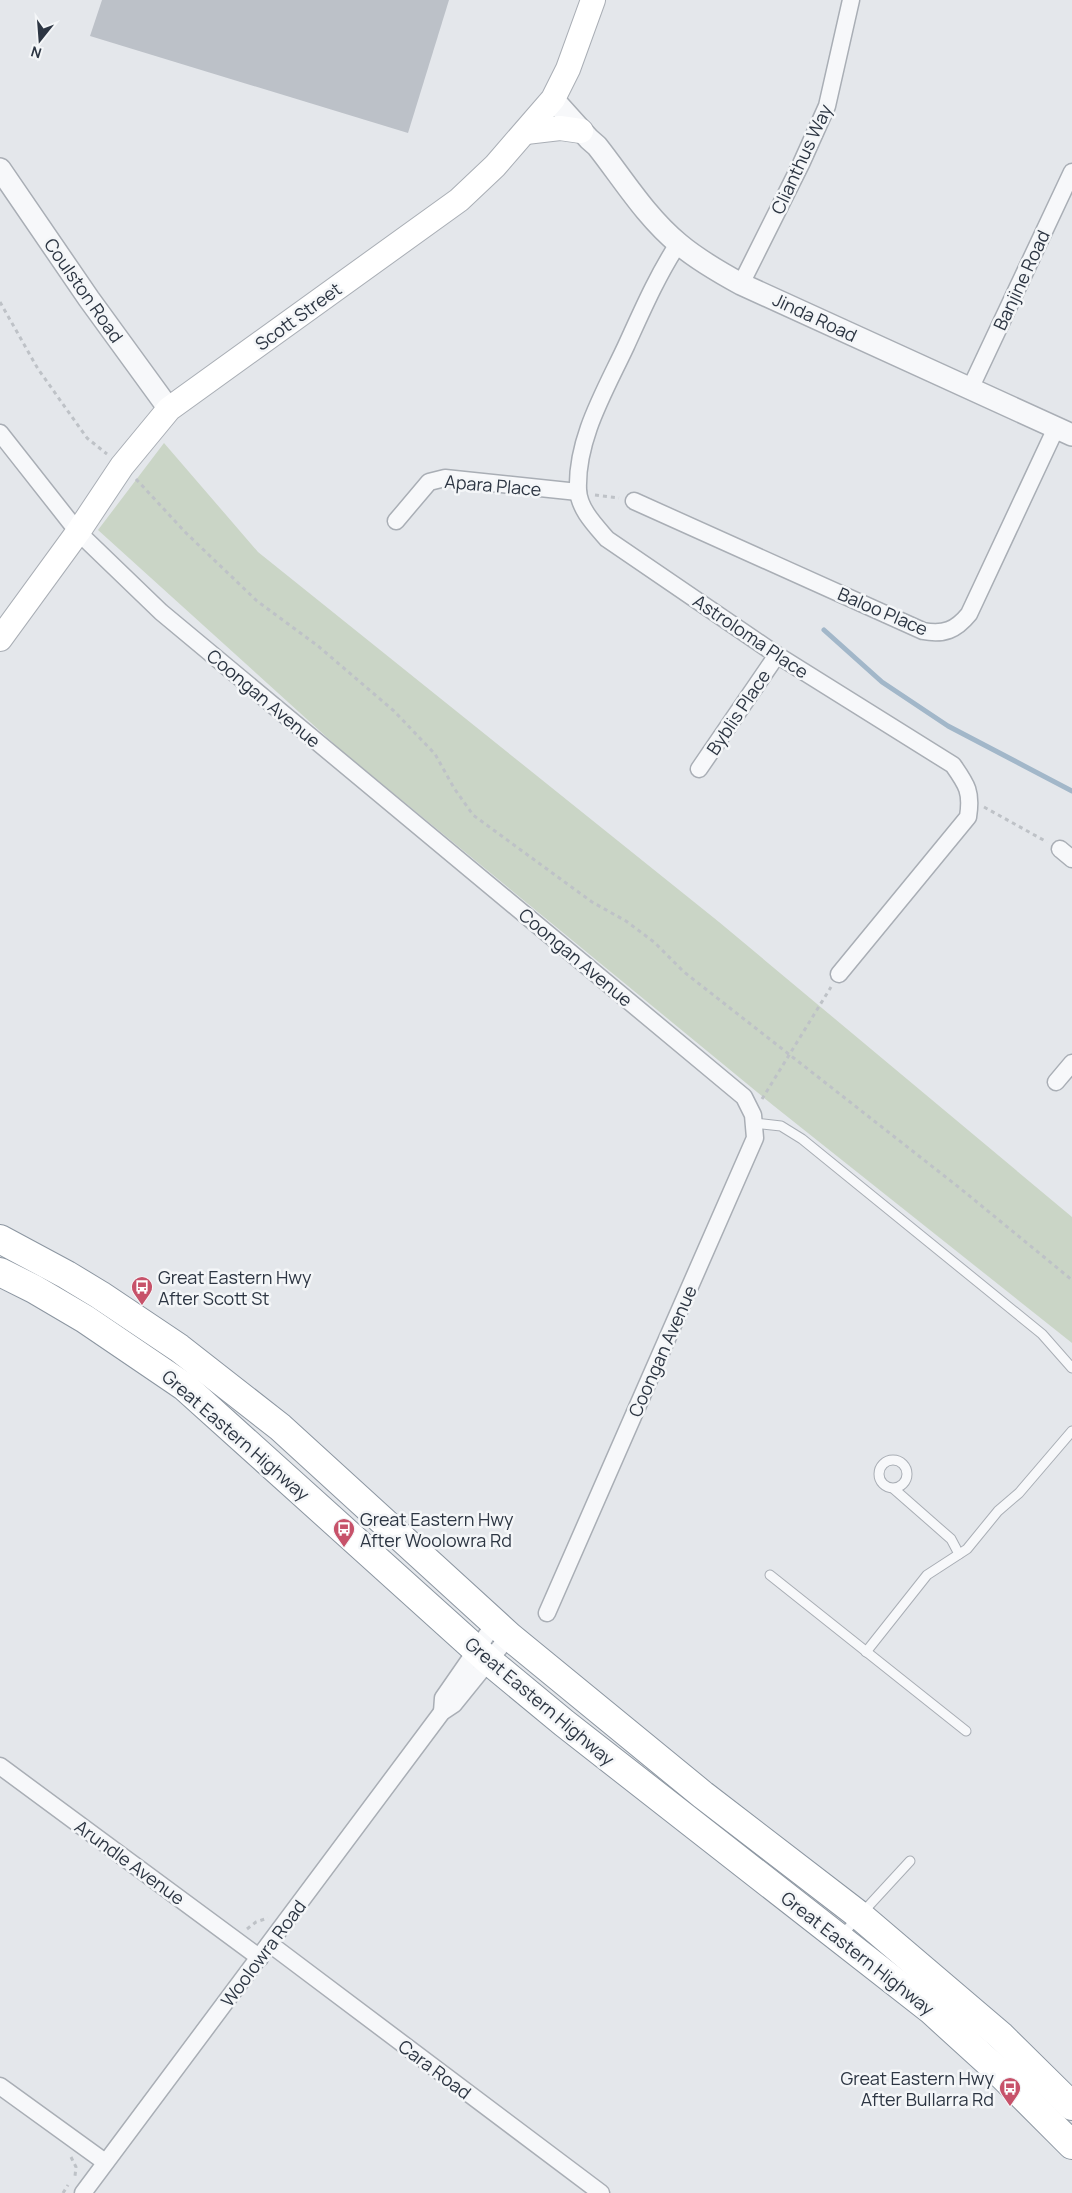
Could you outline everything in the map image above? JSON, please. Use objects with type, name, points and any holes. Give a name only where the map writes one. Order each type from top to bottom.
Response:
[{"type":"highway","name":"Great Eastern Highway","points":[[0,1239],[67,1274],[179,1348],[280,1426],[502,1630],[703,1795],[859,1915],[1000,2036],[1072,2106]]},
{"type":"highway","name":"Great Eastern Highway","points":[[0,1272],[34,1288],[85,1319],[185,1387],[483,1655],[656,1796],[840,1937],[930,2010],[998,2071],[1072,2145]]},
{"type":"main road","name":"Scott Street","points":[[0,639],[78,532],[122,466],[169,409],[459,200],[495,166],[526,132],[555,94],[568,69],[593,0]]},
{"type":"main road","points":[[526,132],[560,128],[589,138]]},
{"type":"street","name":"Clianthus Way","points":[[741,284],[802,164],[827,106],[851,0]]},
{"type":"street","name":"Jinda Road","points":[[555,94],[650,215],[678,244],[705,263],[741,284],[1064,432]]},
{"type":"street","name":"Coulston Road","points":[[0,169],[89,299],[169,409]]},
{"type":"street","name":"Banjine Road","points":[[970,389],[1072,172]]},
{"type":"street","name":"Astroloma Place","points":[[678,244],[662,268],[588,428],[581,459],[578,492],[588,517],[607,539],[777,655],[952,765],[966,783],[971,800]]},
{"type":"street","name":"Baloo Place","points":[[634,500],[923,631],[943,632],[961,624],[969,614],[1064,432]]},
{"type":"street","name":"Coongan Avenue","points":[[0,433],[78,532],[161,612],[744,1097],[754,1119],[755,1138],[547,1613]]},
{"type":"street","name":"Apara Place","points":[[396,521],[428,482],[445,478],[543,490],[578,492]]},
{"type":"street","name":"Byblis Place","points":[[699,769],[777,655]]},
{"type":"street","points":[[839,974],[968,817],[971,800]]},
{"type":"street","points":[[1056,1082],[1072,1063]]},
{"type":"street","name":"Woolowra Road","points":[[83,2193],[442,1712],[454,1704],[483,1655],[502,1630]]},
{"type":"street","name":"Arundle Avenue","points":[[0,1766],[260,1958]]},
{"type":"street","name":"Cara Road","points":[[270,1944],[601,2193]]},
{"type":"street","points":[[0,2086],[105,2162]]},
{"type":"lane","points":[[754,1119],[781,1126],[802,1139],[1042,1334],[1072,1368]]},
{"type":"lane","points":[[866,1652],[927,1575],[971,1544],[998,1510],[1019,1493],[1072,1431]]},
{"type":"lane","points":[[894,1488],[951,1539],[959,1554]]},
{"type":"lane","points":[[770,1575],[966,1731]]},
{"type":"lane","points":[[840,1937],[910,1861]]},
{"type":"path","points":[[0,302],[38,369],[87,438],[144,485],[186,533],[257,601],[318,646],[394,711],[435,754],[454,788],[473,815],[592,902],[626,921],[654,942],[684,972],[960,1189],[1072,1280]]},
{"type":"path","points":[[578,492],[634,500]]},
{"type":"path","points":[[971,800],[1066,854]]},
{"type":"path","points":[[754,1119],[788,1053],[839,974]]},
{"type":"path","points":[[235,1939],[256,1922],[274,1916]]},
{"type":"path","points":[[63,2193],[75,2177],[76,2167],[70,2158]]},
{"type":"green space","points":[[164,443],[258,552],[719,922],[1072,1217],[1072,1343],[774,1106],[342,751],[98,530]]},
{"type":"building","points":[[102,0],[449,0],[408,133],[90,36]]},
{"type":"waterway","points":[[824,630],[882,682],[948,726],[1072,791]]},
{"type":"place","name":"Great Eastern Hwy After Scott St","points":[[142,1306]]},
{"type":"place","name":"Great Eastern Hwy After Woolowra Rd","points":[[344,1548]]},
{"type":"place","name":"Great Eastern Hwy After Bullarra Rd","points":[[1010,2107]]}]
